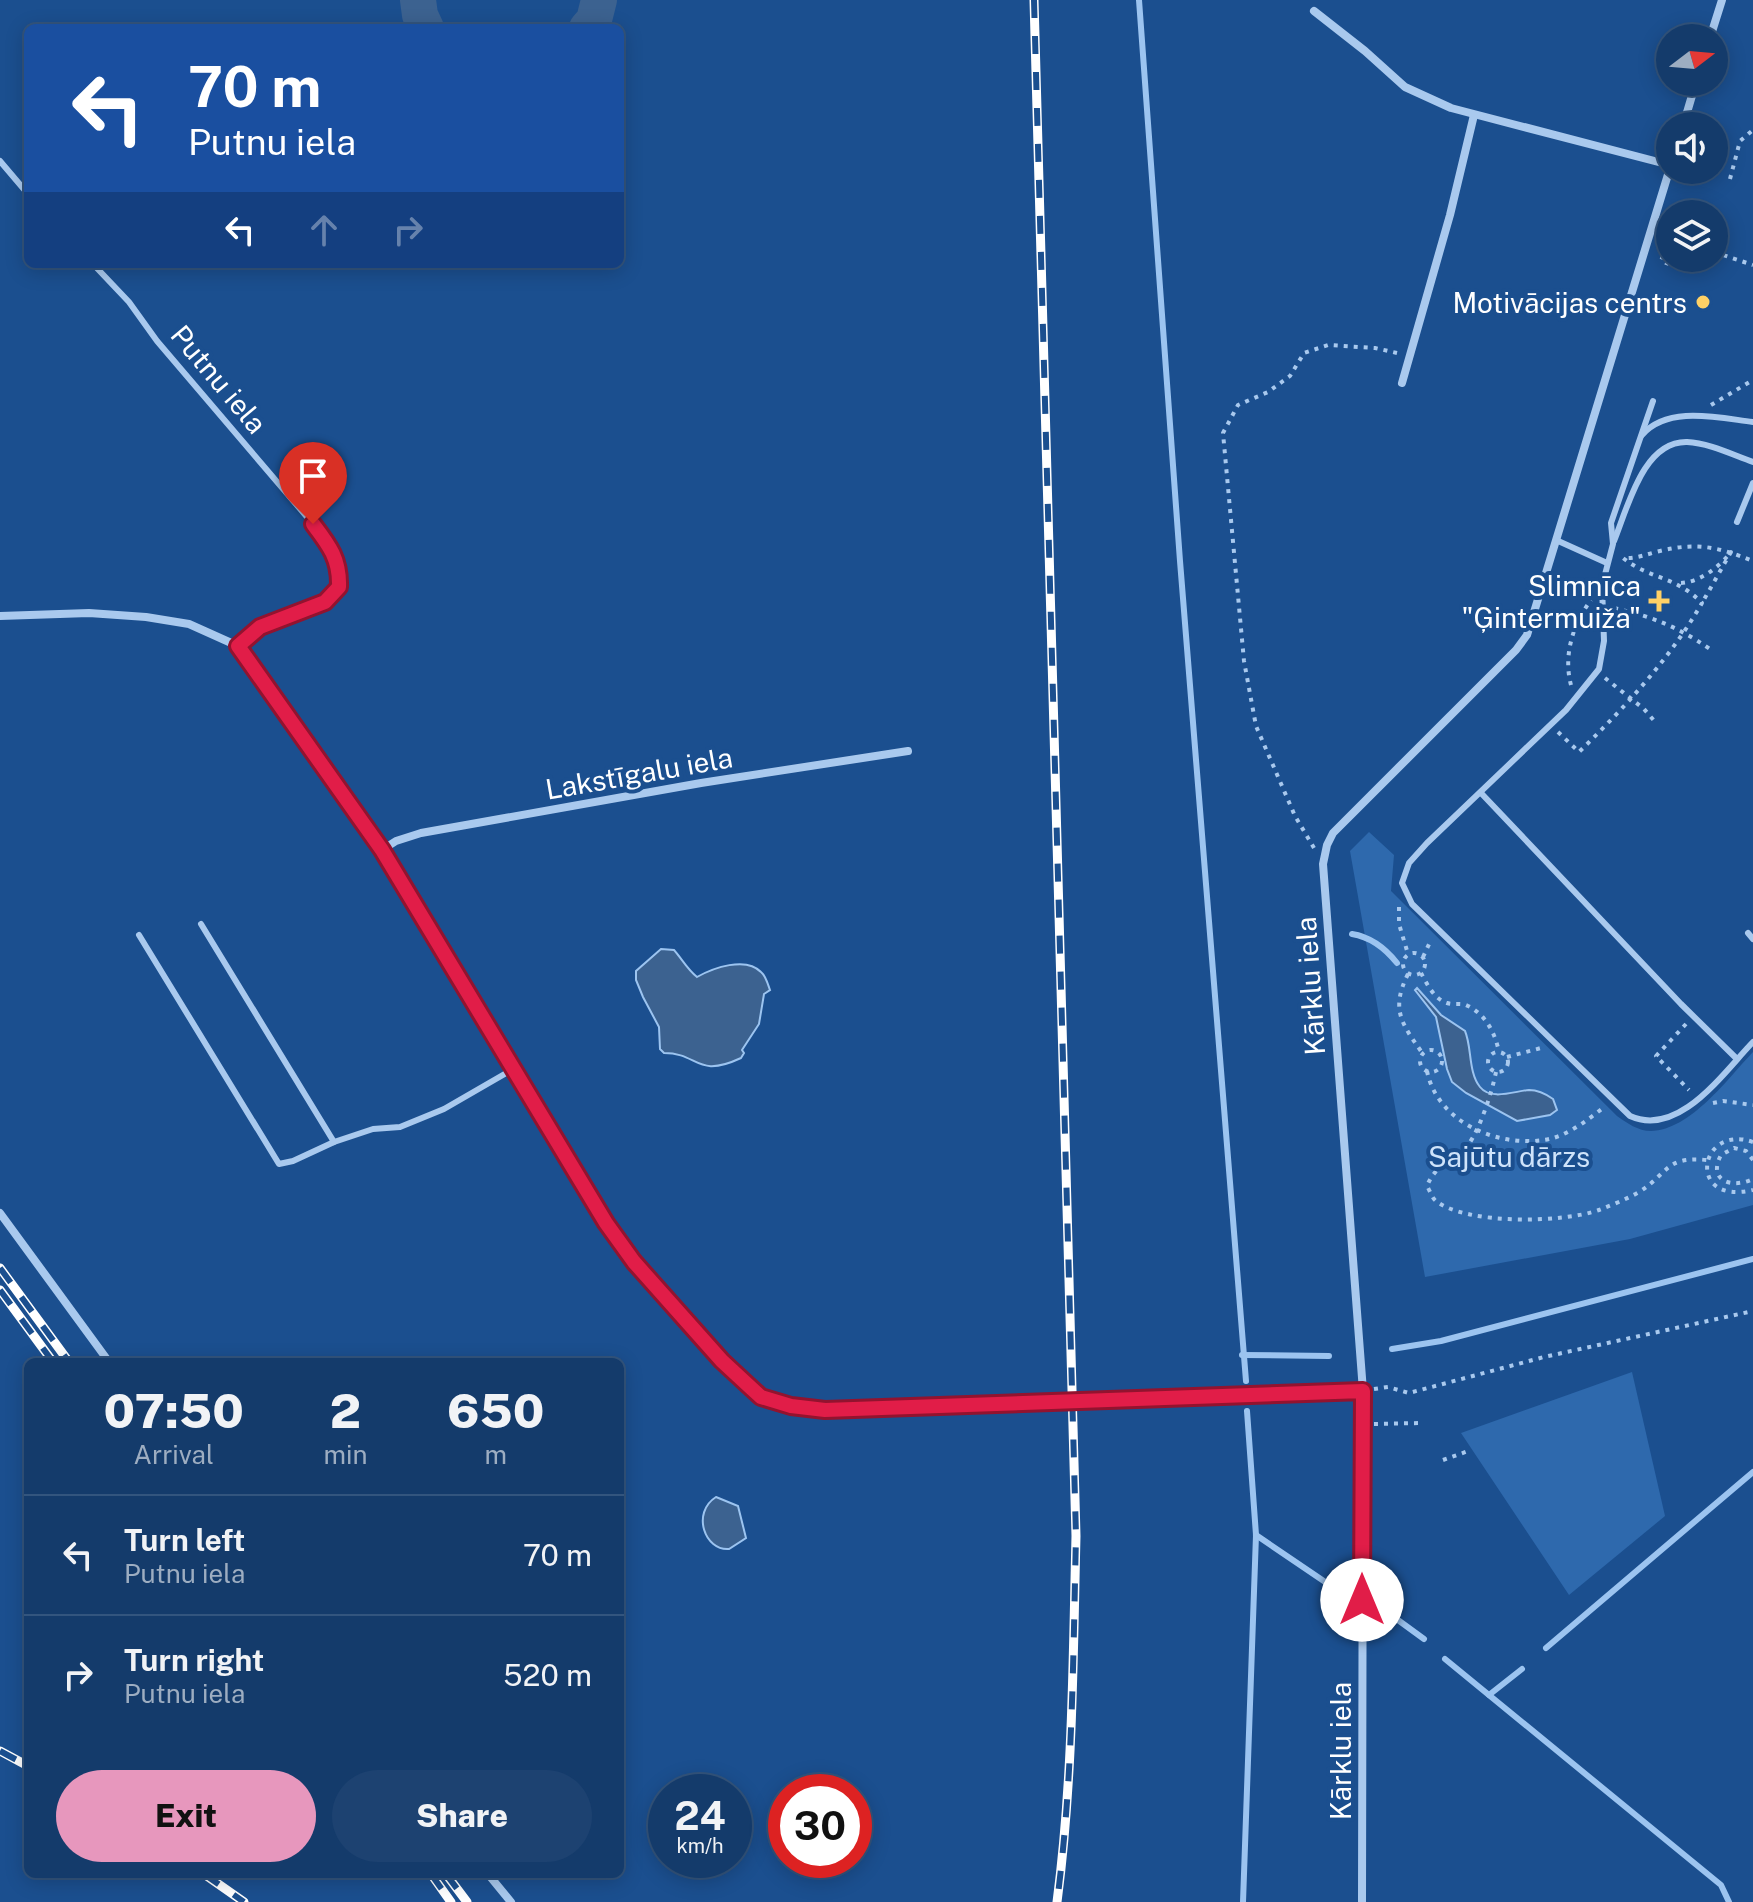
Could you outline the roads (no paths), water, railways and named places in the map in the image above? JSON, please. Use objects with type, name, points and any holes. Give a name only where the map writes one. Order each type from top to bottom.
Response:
[{"type":"street","points":[[1714,24],[1722,0]]},
{"type":"street","points":[[1314,11],[1405,87],[1451,108],[1656,163]]},
{"type":"street","points":[[1402,383],[1474,115]]},
{"type":"street","name":"Kārklu iela","points":[[1362,1902],[1363,1391],[1323,864],[1333,833],[1516,650],[1527,635],[1665,184]]},
{"type":"street","points":[[0,616],[89,613],[146,617],[189,624],[238,646],[382,850],[515,1068],[586,1192],[634,1262],[727,1366],[761,1397],[791,1406],[825,1410],[1363,1391]]},
{"type":"street","name":"Lakstīgalu iela","points":[[382,850],[396,841],[421,833],[701,783],[908,751]]},
{"type":"street","points":[[0,1213],[106,1358]]},
{"type":"street","points":[[491,1878],[511,1902]]},
{"type":"lane","points":[[0,161],[24,189]]},
{"type":"lane","name":"Putnu iela","points":[[97,268],[129,302],[157,341],[313,524],[340,568],[339,587],[325,602],[260,627],[238,646]]},
{"type":"lane","points":[[1613,544],[1611,523],[1653,401]]},
{"type":"lane","points":[[1640,438],[1663,420],[1692,417],[1753,422]]},
{"type":"lane","points":[[1753,462],[1687,442],[1662,449],[1651,457],[1607,563],[1602,586],[1604,641],[1597,671],[1551,725],[1427,843],[1409,863],[1402,883],[1405,894],[1435,926],[1630,1116],[1643,1122],[1662,1120],[1687,1109],[1753,1042]]},
{"type":"lane","points":[[1737,522],[1753,483]]},
{"type":"lane","points":[[1556,540],[1607,563]]},
{"type":"lane","points":[[1481,793],[1737,1059]]},
{"type":"lane","points":[[201,924],[334,1142]]},
{"type":"lane","points":[[139,935],[279,1164],[373,1129],[400,1127],[444,1109],[515,1068]]},
{"type":"waterway","points":[[418,0],[424,24]]},
{"type":"waterway","points":[[590,24],[599,0]]},
{"type":"waterway","points":[[1139,0],[1180,561],[1246,1381]]},
{"type":"waterway","points":[[1352,934],[1377,944],[1397,963]]},
{"type":"waterway","points":[[1392,1349],[1441,1341],[1753,1259]]},
{"type":"waterway","points":[[1242,1355],[1329,1356]]},
{"type":"waterway","points":[[1243,1902],[1256,1535],[1247,1411]]},
{"type":"waterway","points":[[1546,1648],[1753,1472]]},
{"type":"waterway","points":[[1256,1535],[1337,1590]]},
{"type":"waterway","points":[[1387,1612],[1424,1639]]},
{"type":"waterway","points":[[1445,1659],[1721,1885],[1729,1902]]},
{"type":"waterway","points":[[1489,1695],[1522,1669]]},
{"type":"railway","points":[[1034,0],[1076,1536],[1069,1765],[1057,1902]]},
{"type":"railway","points":[[0,1268],[66,1358]]},
{"type":"railway","points":[[0,1290],[50,1358]]},
{"type":"railway","points":[[0,1751],[24,1764]]},
{"type":"railway","points":[[210,1878],[244,1902]]},
{"type":"railway","points":[[434,1878],[451,1902]]},
{"type":"railway","points":[[449,1878],[467,1902]]},
{"type":"place","name":"Motivācijas centrs","points":[[1703,302]]},
{"type":"place","name":"Slimnīca \"Ģintermuiža\"","points":[[1659,601]]},
{"type":"park label","name":"Sajūtu dārzs","points":[[1509,1156]]}]
